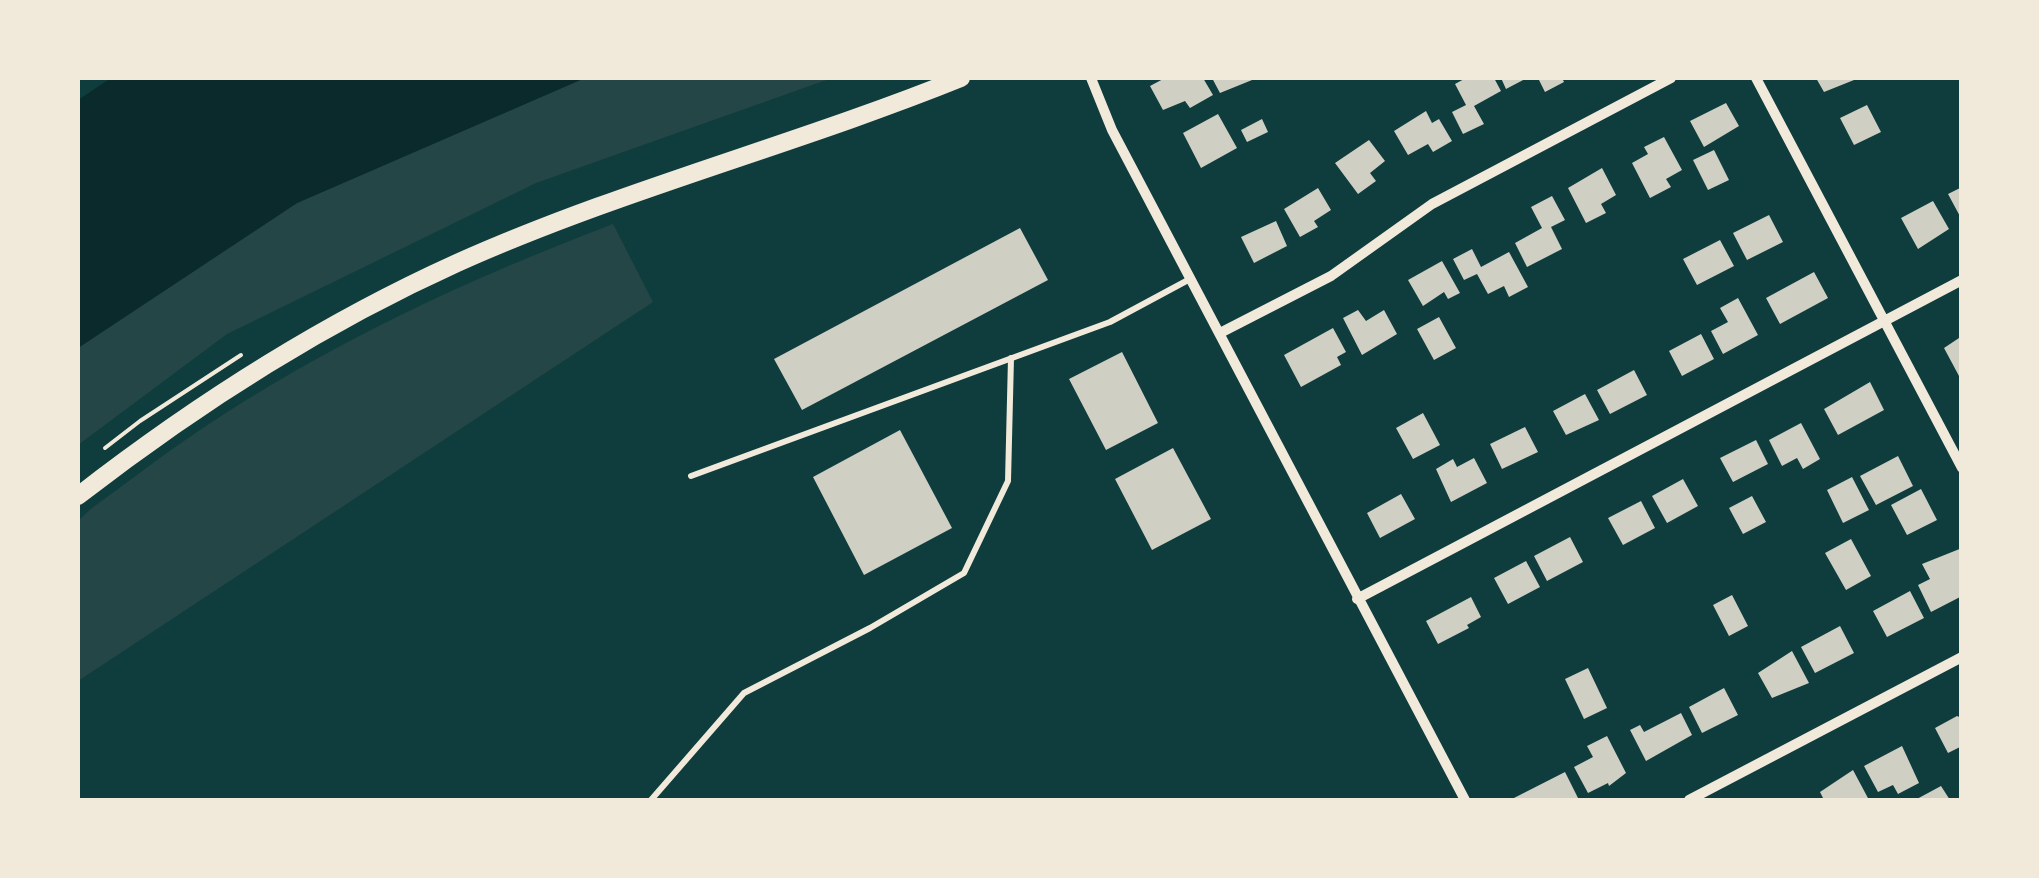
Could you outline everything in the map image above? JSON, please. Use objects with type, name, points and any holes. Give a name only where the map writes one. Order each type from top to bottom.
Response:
[{"type":"street","points":[[78,496],[146,443],[228,390],[333,328],[456,264],[620,199],[960,78]]},
{"type":"street","points":[[1091,78],[1112,130],[1464,800]]},
{"type":"street","points":[[1220,333],[1331,276],[1432,204],[1671,78]]},
{"type":"street","points":[[1756,78],[1962,468]]},
{"type":"street","points":[[1358,599],[1962,280]]},
{"type":"street","points":[[1689,800],[1962,657]]},
{"type":"lane","points":[[691,476],[1110,322],[1191,278]]},
{"type":"lane","points":[[650,800],[744,693],[870,628],[964,573],[1008,481],[1011,358]]},
{"type":"shaded area","points":[[111,78],[585,78],[297,203],[78,348],[78,100]]},
{"type":"shaded area","points":[[585,78],[832,78],[536,183],[227,334],[78,445],[78,348],[297,203]]},
{"type":"shaded area","points":[[613,224],[653,302],[78,681],[78,521],[92,508],[246,400],[347,342],[505,267]]},
{"type":"building","points":[[1165,78],[1203,78],[1213,95],[1190,108],[1185,101],[1163,110],[1150,86]]},
{"type":"building","points":[[1212,78],[1257,78],[1220,93]]},
{"type":"building","points":[[1466,78],[1494,78],[1501,91],[1474,106],[1484,124],[1463,134],[1452,112],[1466,105],[1455,84]]},
{"type":"building","points":[[1501,78],[1527,78],[1506,89]]},
{"type":"building","points":[[1538,78],[1562,78],[1564,82],[1545,92]]},
{"type":"building","points":[[1816,78],[1859,78],[1824,92]]},
{"type":"building","points":[[1726,103],[1739,126],[1704,147],[1690,121]]},
{"type":"building","points":[[1867,105],[1881,132],[1854,145],[1840,118]]},
{"type":"building","points":[[1426,111],[1432,123],[1439,119],[1452,141],[1433,152],[1428,144],[1408,155],[1394,131]]},
{"type":"building","points":[[1218,114],[1237,148],[1201,168],[1183,133]]},
{"type":"building","points":[[1262,119],[1268,132],[1247,142],[1241,130]]},
{"type":"building","points":[[1664,137],[1682,170],[1666,179],[1671,187],[1650,198],[1632,163],[1648,154],[1644,147]]},
{"type":"building","points":[[1369,140],[1385,161],[1370,173],[1376,181],[1358,194],[1335,163]]},
{"type":"building","points":[[1714,150],[1729,180],[1708,190],[1693,160]]},
{"type":"building","points":[[1602,168],[1616,195],[1601,204],[1606,213],[1586,223],[1568,188]]},
{"type":"building","points":[[1962,187],[1962,220],[1948,194]]},
{"type":"building","points":[[1318,188],[1331,210],[1314,221],[1318,227],[1300,237],[1284,209]]},
{"type":"building","points":[[1552,196],[1565,220],[1551,227],[1562,249],[1527,267],[1515,243],[1542,228],[1531,207]]},
{"type":"building","points":[[1933,201],[1949,229],[1918,249],[1901,218]]},
{"type":"building","points":[[1769,215],[1783,242],[1747,260],[1733,233]]},
{"type":"building","points":[[1276,221],[1287,246],[1254,263],[1241,237]]},
{"type":"building","points":[[1020,228],[1048,280],[802,410],[774,359]]},
{"type":"building","points":[[1720,240],[1734,266],[1697,285],[1683,259]]},
{"type":"building","points":[[1472,249],[1481,267],[1509,252],[1528,287],[1509,297],[1504,286],[1488,294],[1477,274],[1464,280],[1453,259]]},
{"type":"building","points":[[1442,261],[1460,293],[1448,299],[1444,292],[1423,306],[1408,280]]},
{"type":"building","points":[[1814,272],[1828,298],[1780,324],[1766,298]]},
{"type":"building","points":[[1738,298],[1758,335],[1723,354],[1711,331],[1728,322],[1720,308]]},
{"type":"building","points":[[1358,310],[1366,321],[1384,310],[1397,334],[1362,355],[1343,318]]},
{"type":"building","points":[[1439,317],[1456,348],[1434,360],[1417,329]]},
{"type":"building","points":[[1333,328],[1346,352],[1337,357],[1341,365],[1301,387],[1284,355]]},
{"type":"building","points":[[1701,334],[1714,359],[1682,376],[1669,351]]},
{"type":"building","points":[[1962,336],[1962,375],[1959,376],[1944,348]]},
{"type":"building","points":[[1122,352],[1158,423],[1106,450],[1069,379]]},
{"type":"building","points":[[1634,370],[1647,395],[1610,414],[1597,390]]},
{"type":"building","points":[[1870,382],[1884,410],[1838,435],[1824,409]]},
{"type":"building","points":[[1585,394],[1599,420],[1566,435],[1553,411]]},
{"type":"building","points":[[1423,413],[1440,445],[1413,459],[1396,428]]},
{"type":"building","points":[[1801,423],[1820,459],[1803,469],[1797,458],[1782,466],[1769,440]]},
{"type":"building","points":[[1525,427],[1538,452],[1502,469],[1490,444]]},
{"type":"building","points":[[900,430],[952,528],[864,575],[813,477]]},
{"type":"building","points":[[1756,440],[1768,464],[1733,482],[1720,458]]},
{"type":"building","points":[[1173,448],[1211,519],[1152,550],[1115,479]]},
{"type":"building","points":[[1898,456],[1913,486],[1876,505],[1860,476]]},
{"type":"building","points":[[1474,458],[1487,483],[1451,502],[1436,469],[1453,459],[1457,467]]},
{"type":"building","points":[[1852,477],[1869,510],[1843,523],[1827,490]]},
{"type":"building","points":[[1683,479],[1698,506],[1667,523],[1652,496]]},
{"type":"building","points":[[1921,489],[1937,520],[1907,535],[1891,505]]},
{"type":"building","points":[[1401,494],[1415,519],[1380,538],[1367,513]]},
{"type":"building","points":[[1752,496],[1766,522],[1743,534],[1729,508]]},
{"type":"building","points":[[1641,501],[1655,528],[1623,545],[1608,518]]},
{"type":"building","points":[[1570,537],[1583,562],[1547,581],[1534,556]]},
{"type":"building","points":[[1851,539],[1871,576],[1846,590],[1825,553]]},
{"type":"building","points":[[1962,548],[1962,596],[1931,612],[1918,585],[1930,579],[1922,564]]},
{"type":"building","points":[[1526,561],[1540,587],[1508,604],[1494,578]]},
{"type":"building","points":[[1910,591],[1924,618],[1887,637],[1873,611]]},
{"type":"building","points":[[1732,595],[1748,626],[1729,636],[1713,605]]},
{"type":"building","points":[[1471,597],[1481,617],[1438,644],[1426,621]]},
{"type":"building","points":[[1840,626],[1854,653],[1815,673],[1801,647]]},
{"type":"building","points":[[1792,651],[1809,683],[1772,698],[1758,673]]},
{"type":"building","points":[[1588,668],[1607,708],[1584,719],[1565,679]]},
{"type":"building","points":[[1724,688],[1738,715],[1702,733],[1689,707]]},
{"type":"building","points":[[1681,713],[1692,735],[1646,761],[1630,730],[1640,725],[1644,732]]},
{"type":"building","points":[[1957,716],[1962,718],[1962,746],[1948,753],[1935,728]]},
{"type":"building","points":[[1607,736],[1626,773],[1609,786],[1608,783],[1588,793],[1574,767],[1593,757],[1587,746]]},
{"type":"building","points":[[1902,746],[1919,783],[1898,794],[1893,785],[1878,792],[1864,766]]},
{"type":"building","points":[[1853,770],[1869,800],[1824,800],[1820,792]]},
{"type":"building","points":[[1565,772],[1578,798],[1510,800]]},
{"type":"building","points":[[1941,786],[1950,800],[1915,800]]}]
